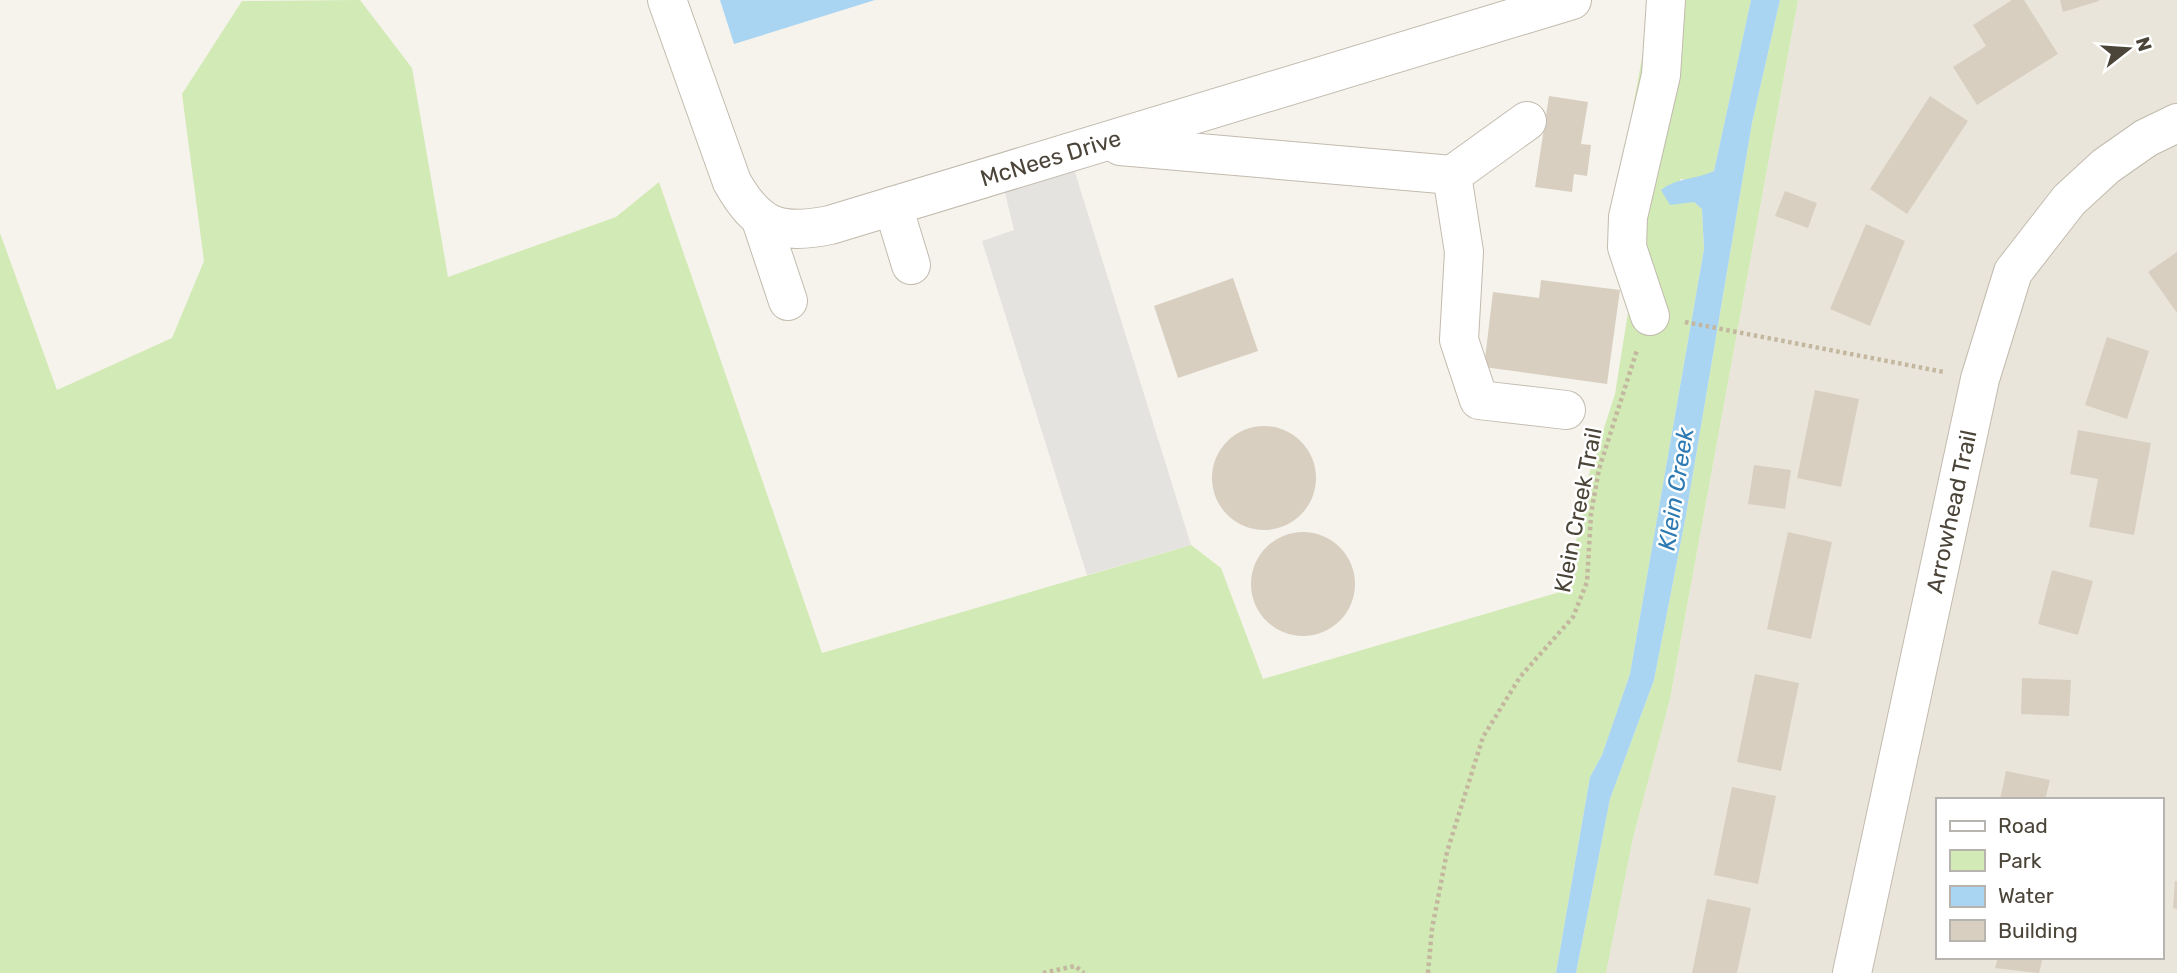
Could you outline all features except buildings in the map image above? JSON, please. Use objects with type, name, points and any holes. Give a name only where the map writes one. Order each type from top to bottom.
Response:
[{"type":"street","points":[[667,0],[732,183],[747,210],[761,220],[788,301]]},
{"type":"street","name":"McNees Drive","points":[[761,220],[799,231],[830,226],[893,206],[1034,172],[1099,144],[1572,0]]},
{"type":"street","points":[[1662,318],[1627,247],[1628,217],[1661,75],[1667,0]]},
{"type":"street","points":[[1099,144],[1452,176],[1527,121]]},
{"type":"street","name":"Arrowhead Trail","points":[[1852,973],[1980,379],[2013,272],[2069,200],[2106,166],[2146,138],[2177,123]]},
{"type":"street","points":[[1452,176],[1464,253],[1459,340],[1479,400],[1566,410]]},
{"type":"street","points":[[893,206],[911,265]]},
{"type":"path","points":[[1662,318],[1980,379]]},
{"type":"path","name":"Klein Creek Trail","points":[[1428,973],[1432,929],[1462,794],[1483,737],[1520,677],[1573,617],[1587,582],[1591,514],[1599,469],[1623,386],[1662,318]]},
{"type":"path","points":[[1043,973],[1075,966],[1084,973]]},
{"type":"shaded area","points":[[1798,0],[2177,0],[2177,973],[1606,973],[1633,838],[1670,699]]},
{"type":"shaded area","points":[[1074,169],[1191,545],[1087,575],[982,241],[1014,230],[1004,189]]},
{"type":"green space","points":[[360,0],[412,68],[448,277],[616,217],[659,182],[822,653],[1191,545],[1221,568],[1263,679],[1570,589],[1582,496],[1615,394],[1629,306],[1610,232],[1649,20],[1682,0],[1751,0],[1714,171],[1696,180],[1680,179],[1681,202],[1694,202],[1702,209],[1704,249],[1630,674],[1602,755],[1590,777],[1556,973],[0,973],[0,233],[57,390],[172,338],[204,261],[182,94],[242,1]]},
{"type":"green space","points":[[1780,0],[1798,0],[1670,699],[1633,838],[1606,973],[1576,973],[1610,799],[1654,680],[1686,515],[1752,123]]},
{"type":"water","points":[[720,0],[875,0],[734,44]]},
{"type":"water","name":"Klein Creek","points":[[1751,0],[1780,0],[1752,123],[1686,515],[1654,680],[1610,799],[1576,973],[1556,973],[1590,777],[1602,755],[1630,674],[1704,249],[1702,209],[1694,202],[1670,205],[1661,190],[1674,183],[1714,171]]}]
